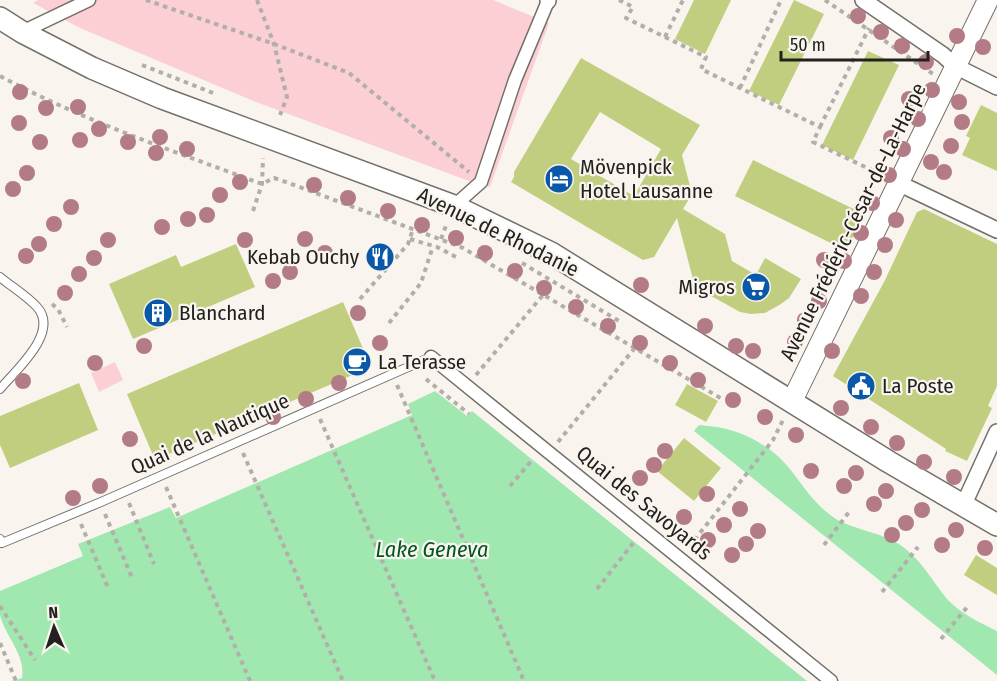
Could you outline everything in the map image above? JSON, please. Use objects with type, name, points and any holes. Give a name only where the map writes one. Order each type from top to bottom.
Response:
[{"type":"main road","name":"Avenue de Rhodanie","points":[[0,18],[92,68],[162,98],[454,206],[550,253],[997,525]]},
{"type":"street","points":[[22,32],[89,0]]},
{"type":"street","points":[[454,206],[481,182],[515,80],[548,0]]},
{"type":"street","points":[[863,0],[943,55],[955,66],[997,87]]},
{"type":"street","name":"Avenue Frédéric-César-de-La-Harpe","points":[[792,401],[988,0]]},
{"type":"street","points":[[898,183],[997,230]]},
{"type":"street","name":"Quai des Savoyards","points":[[431,357],[831,681]]},
{"type":"street","points":[[963,506],[997,432]]},
{"type":"lane","points":[[0,277],[38,308],[45,326],[40,341],[0,389]]},
{"type":"lane","name":"Quai de la Nautique","points":[[1,541],[161,476],[431,357]]},
{"type":"path","points":[[146,0],[274,44],[349,73],[481,182]]},
{"type":"path","points":[[257,0],[274,44],[287,96],[280,116]]},
{"type":"path","points":[[619,0],[633,7],[626,18],[706,57],[701,69],[820,127]]},
{"type":"path","points":[[665,37],[683,0]]},
{"type":"path","points":[[740,88],[781,0]]},
{"type":"path","points":[[825,0],[933,74]]},
{"type":"path","points":[[878,10],[813,142],[898,183]]},
{"type":"path","points":[[141,65],[215,94]]},
{"type":"path","points":[[0,76],[42,98],[110,128],[262,184],[274,178],[462,247],[724,400]]},
{"type":"path","points":[[253,153],[273,159]]},
{"type":"path","points":[[253,211],[262,184],[263,158]]},
{"type":"path","points":[[439,222],[457,229]]},
{"type":"path","points":[[360,300],[408,244],[413,229]]},
{"type":"path","points":[[410,239],[433,246],[458,258]]},
{"type":"path","points":[[389,323],[422,283],[433,246]]},
{"type":"path","points":[[520,262],[622,323]]},
{"type":"path","points":[[467,386],[543,295]]},
{"type":"path","points":[[510,486],[546,449],[634,349]]},
{"type":"path","points":[[392,373],[524,681]]},
{"type":"path","points":[[426,379],[469,414]]},
{"type":"path","points":[[315,407],[435,681]]},
{"type":"path","points":[[680,558],[773,440]]},
{"type":"path","points":[[238,441],[343,681]]},
{"type":"path","points":[[161,476],[250,681]]},
{"type":"path","points":[[125,491],[154,564]]},
{"type":"path","points":[[100,502],[134,580]]},
{"type":"path","points":[[76,512],[109,590]]},
{"type":"path","points":[[824,545],[849,512]]},
{"type":"path","points":[[597,589],[634,542]]},
{"type":"path","points":[[882,592],[918,547]]},
{"type":"path","points":[[0,606],[35,660]]},
{"type":"path","points":[[941,639],[968,606]]},
{"type":"path","points":[[0,643],[16,681]]},
{"type":"shaded area","points":[[38,0],[493,0],[549,23],[490,187],[256,102],[80,28],[33,3]]},
{"type":"shaded area","points":[[115,362],[123,380],[99,392],[91,373]]},
{"type":"water","name":"Lake Geneva","points":[[435,391],[467,416],[472,411],[807,681],[12,681],[22,678],[21,661],[0,615],[0,591],[83,556],[78,544],[170,507],[176,518],[412,415],[408,404]]},
{"type":"water","points":[[699,425],[728,429],[759,442],[786,464],[812,498],[829,514],[845,523],[890,539],[907,550],[952,604],[997,631],[997,675],[694,431]]},
{"type":"building","points":[[694,0],[731,0],[705,54],[675,39]]},
{"type":"building","points":[[794,0],[824,14],[779,105],[749,91]]},
{"type":"building","points":[[868,51],[899,65],[853,160],[822,145]]},
{"type":"building","points":[[581,58],[700,125],[682,155],[692,194],[683,209],[725,234],[732,261],[756,275],[765,258],[801,279],[789,298],[765,313],[740,312],[695,287],[677,218],[654,257],[643,260],[511,182],[514,172]],"holes":[[[600,112],[661,149],[634,196],[571,159]]]},
{"type":"building","points":[[981,105],[997,113],[997,171],[962,155],[970,138],[966,136]]},
{"type":"building","points":[[753,160],[864,214],[847,251],[735,196]]},
{"type":"building","points":[[924,209],[997,244],[997,386],[988,406],[992,408],[967,461],[945,451],[946,449],[833,376],[884,282],[917,212]]},
{"type":"building","name":"Blanchard","points":[[236,244],[255,287],[133,339],[109,284],[176,255],[181,267]]},
{"type":"building","name":"Kebab Ouchy","points":[[377,245],[393,255],[382,270],[367,260]]},
{"type":"building","points":[[343,302],[371,367],[155,460],[127,394]]},
{"type":"building","points":[[79,383],[98,430],[10,468],[0,445],[0,416]]},
{"type":"building","points":[[687,384],[718,401],[706,422],[675,405]]},
{"type":"building","points":[[684,438],[721,468],[694,501],[657,471]]},
{"type":"building","points":[[976,555],[997,568],[997,595],[964,575]]},
{"type":"place","name":"Mövenpick Hotel Lausanne","points":[[559,179]]},
{"type":"place","name":"Kebab Ouchy","points":[[380,257]]},
{"type":"place","name":"Migros","points":[[756,287]]},
{"type":"place","name":"Blanchard","points":[[158,313]]},
{"type":"place","name":"La Terasse","points":[[357,362]]},
{"type":"place","name":"La Poste","points":[[861,386]]}]
